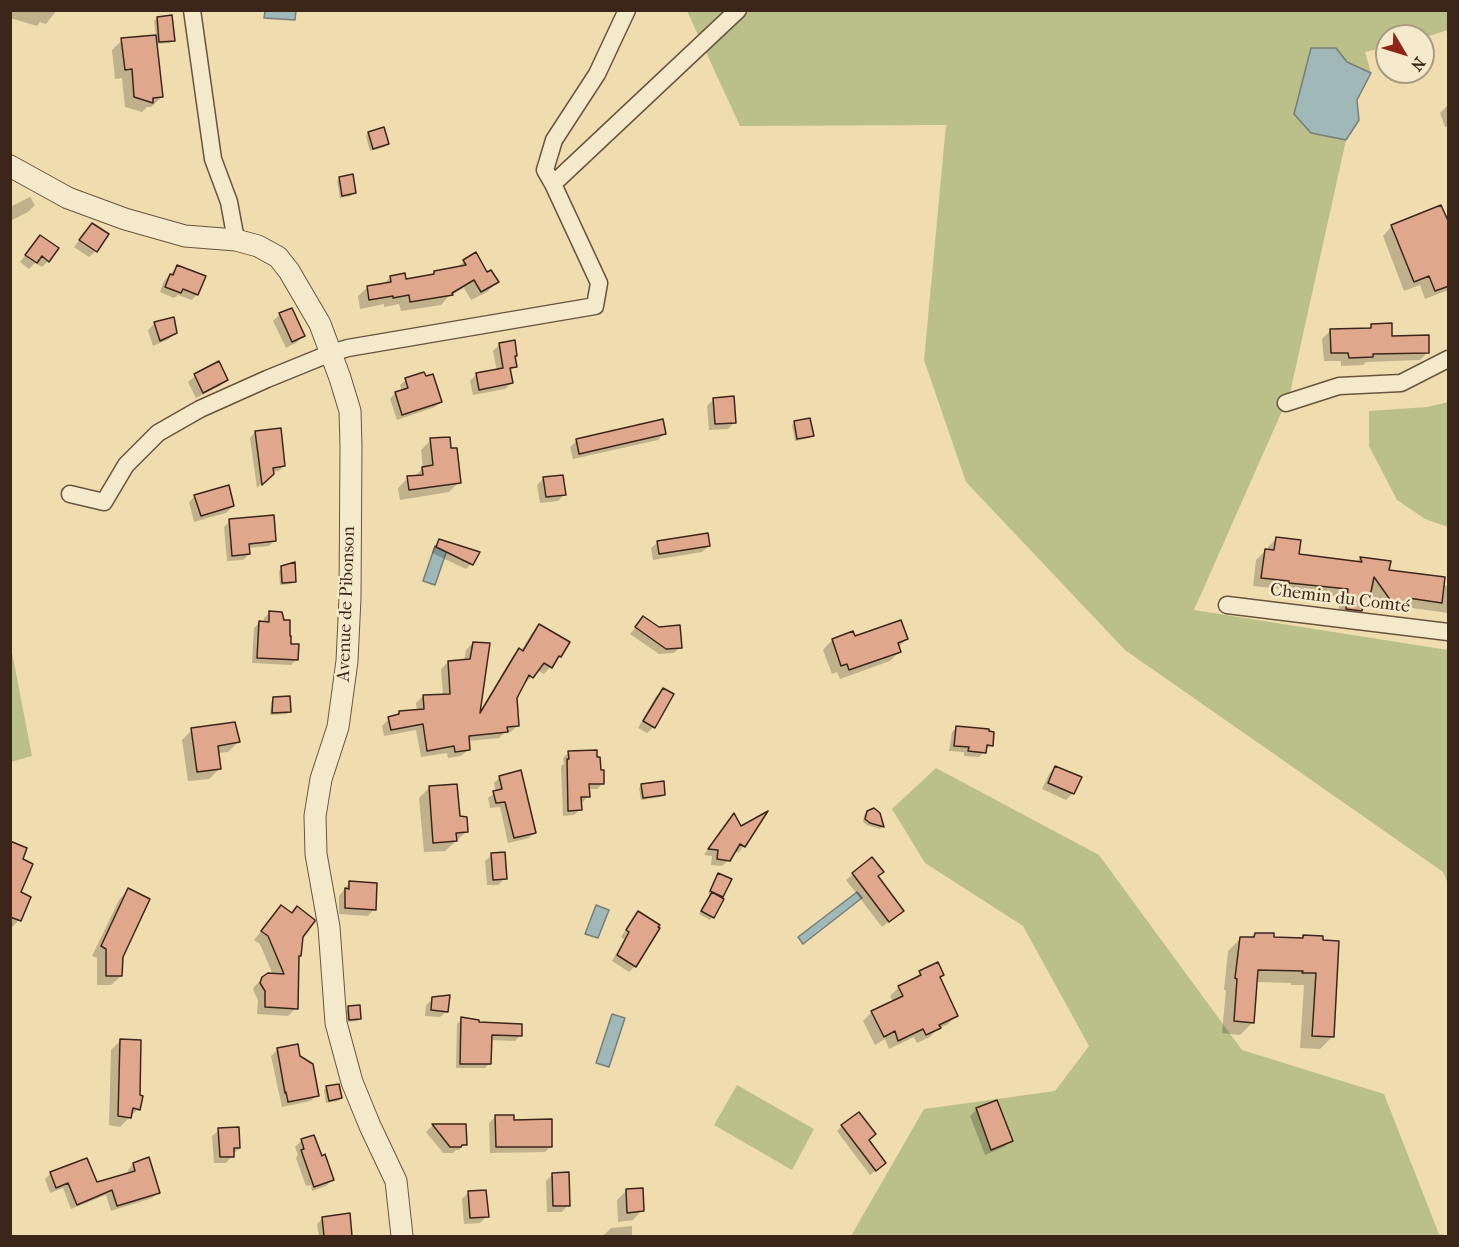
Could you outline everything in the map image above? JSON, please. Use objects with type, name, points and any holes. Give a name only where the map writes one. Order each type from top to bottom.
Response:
[{"type":"street","points":[[192,10],[213,159],[229,202],[236,240]]},
{"type":"street","points":[[70,494],[104,502],[126,465],[158,433],[200,409],[331,353],[348,348],[595,306],[598,283],[545,170],[554,140],[597,74],[627,10]]},
{"type":"street","points":[[553,184],[738,10]]},
{"type":"street","name":"Avenue de Pibonson","points":[[10,166],[68,198],[125,219],[185,236],[236,240],[258,246],[278,257],[289,271],[320,324],[331,353],[350,411],[350,598],[347,662],[338,727],[321,779],[315,816],[316,854],[329,927],[336,1023],[352,1082],[396,1181],[402,1236]]},
{"type":"street","points":[[1286,403],[1339,386],[1401,383],[1449,359]]},
{"type":"street","name":"Chemin du Comté","points":[[1227,605],[1449,632]]},
{"type":"green space","points":[[687,11],[1448,11],[1448,30],[1435,34],[1435,24],[1375,24],[1375,50],[1365,52],[1371,73],[1347,62],[1311,132],[1346,140],[1290,393],[1194,610],[1448,650],[1448,884],[1443,872],[1125,650],[966,482],[924,360],[946,125],[740,126]]},
{"type":"green space","points":[[1448,402],[1448,527],[1425,519],[1397,500],[1369,446],[1369,411],[1427,407]]},
{"type":"green space","points":[[11,647],[32,756],[10,762]]},
{"type":"green space","points":[[936,768],[1099,855],[1242,1050],[1384,1094],[1439,1234],[1448,1236],[851,1236],[924,1109],[1055,1091],[1089,1046],[1023,926],[925,863],[892,809]]},
{"type":"green space","points":[[737,1085],[814,1129],[792,1170],[714,1125]]},
{"type":"water","points":[[265,11],[296,11],[295,20],[264,18]]},
{"type":"water","points":[[1311,48],[1336,48],[1347,62],[1371,73],[1357,100],[1359,120],[1346,140],[1311,133],[1294,114]]},
{"type":"water","points":[[435,546],[447,550],[435,585],[423,581]]},
{"type":"water","points":[[857,892],[862,898],[803,944],[798,937]]},
{"type":"water","points":[[596,905],[609,910],[598,938],[585,934]]},
{"type":"water","points":[[612,1014],[625,1018],[609,1067],[596,1063]]},
{"type":"building","points":[[172,15],[175,41],[159,42],[157,17]]},
{"type":"building","points":[[156,35],[163,97],[153,98],[153,103],[134,97],[132,69],[125,70],[121,38]]},
{"type":"building","points":[[384,127],[389,144],[373,149],[368,132]]},
{"type":"building","points":[[353,174],[356,193],[342,196],[339,177]]},
{"type":"building","points":[[1441,205],[1449,223],[1449,286],[1435,291],[1429,276],[1414,282],[1391,225]]},
{"type":"building","points":[[92,223],[109,234],[97,252],[79,240]]},
{"type":"building","points":[[40,235],[59,248],[49,262],[42,256],[37,263],[25,255]]},
{"type":"building","points":[[476,252],[487,272],[491,270],[499,282],[481,292],[474,280],[452,293],[453,295],[410,302],[409,295],[369,300],[367,286],[391,282],[390,276],[405,273],[406,279],[466,265],[463,260]]},
{"type":"building","points":[[177,265],[206,276],[198,295],[183,289],[181,293],[165,287],[170,274],[173,275]]},
{"type":"building","points":[[292,308],[305,336],[292,342],[279,313]]},
{"type":"building","points":[[174,317],[177,333],[160,341],[154,322]]},
{"type":"building","points":[[1392,323],[1392,336],[1429,335],[1429,353],[1373,354],[1373,357],[1349,358],[1348,353],[1331,353],[1330,329],[1371,328],[1371,324]]},
{"type":"building","points":[[515,340],[517,367],[510,368],[513,383],[479,390],[476,373],[503,368],[499,343]]},
{"type":"building","points":[[219,361],[228,380],[203,393],[194,374]]},
{"type":"building","points":[[424,372],[426,376],[433,374],[442,402],[402,415],[395,392],[408,388],[405,378]]},
{"type":"building","points":[[734,396],[736,423],[715,424],[713,398]]},
{"type":"building","points":[[810,418],[814,436],[797,439],[794,421]]},
{"type":"building","points":[[663,419],[666,434],[579,454],[576,439]]},
{"type":"building","points":[[281,428],[285,466],[273,468],[274,474],[262,485],[255,431]]},
{"type":"building","points":[[450,437],[451,448],[457,448],[461,483],[409,490],[407,476],[423,475],[422,467],[433,465],[430,438]]},
{"type":"building","points":[[563,475],[566,495],[546,497],[543,477]]},
{"type":"building","points":[[229,485],[234,506],[201,516],[194,495]]},
{"type":"building","points":[[274,515],[276,541],[249,544],[250,554],[232,556],[229,519]]},
{"type":"building","points":[[708,533],[710,546],[659,554],[657,541]]},
{"type":"building","points":[[1276,537],[1301,540],[1299,554],[1362,562],[1360,557],[1391,561],[1389,570],[1445,577],[1442,603],[1408,598],[1405,602],[1391,601],[1374,577],[1370,597],[1364,596],[1362,611],[1346,609],[1348,589],[1261,578],[1265,549],[1274,550]]},
{"type":"building","points":[[439,539],[480,552],[473,565],[436,547]]},
{"type":"building","points":[[295,562],[296,582],[282,583],[281,566]]},
{"type":"building","points":[[269,611],[282,612],[284,620],[290,620],[291,644],[299,644],[298,660],[257,658],[259,621],[269,622]]},
{"type":"building","points":[[643,616],[659,627],[680,625],[682,648],[666,649],[635,627]]},
{"type":"building","points":[[901,620],[908,639],[898,643],[901,652],[849,670],[847,664],[841,666],[832,639],[853,631],[855,636]]},
{"type":"building","points":[[539,624],[570,642],[552,668],[544,663],[533,678],[529,675],[517,698],[519,726],[507,727],[508,732],[469,736],[470,750],[455,752],[454,746],[427,751],[423,724],[391,730],[388,717],[399,714],[399,711],[424,709],[423,695],[450,694],[448,661],[470,659],[473,642],[490,643],[480,713],[519,648],[523,651]]},
{"type":"building","points":[[663,688],[674,694],[655,728],[643,721]]},
{"type":"building","points":[[290,696],[291,712],[272,713],[273,697]]},
{"type":"building","points":[[235,722],[240,742],[218,746],[221,769],[197,772],[191,728]]},
{"type":"building","points":[[956,726],[989,729],[994,732],[993,746],[987,745],[986,753],[968,751],[969,747],[954,746]]},
{"type":"building","points":[[597,750],[601,770],[604,770],[604,784],[589,784],[590,797],[581,797],[582,810],[568,811],[568,751]]},
{"type":"building","points":[[1055,766],[1082,777],[1074,794],[1048,783]]},
{"type":"building","points":[[521,770],[536,833],[514,838],[505,802],[496,803],[493,791],[502,789],[499,776]]},
{"type":"building","points":[[664,781],[665,795],[643,798],[641,784]]},
{"type":"building","points":[[457,784],[460,816],[467,817],[468,832],[456,833],[457,841],[433,843],[429,786]]},
{"type":"building","points":[[874,808],[880,813],[884,827],[865,819],[867,811]]},
{"type":"building","points":[[768,811],[745,847],[740,844],[730,861],[717,859],[718,850],[708,849],[734,813],[741,826]]},
{"type":"building","points":[[10,841],[27,848],[23,859],[33,864],[21,892],[31,897],[21,921],[10,917]]},
{"type":"building","points":[[505,852],[507,879],[493,880],[491,853]]},
{"type":"building","points":[[872,857],[884,872],[878,876],[904,911],[889,922],[852,873]]},
{"type":"building","points":[[718,873],[732,879],[723,897],[710,891]]},
{"type":"building","points":[[349,881],[377,883],[376,910],[345,908],[345,888],[349,889]]},
{"type":"building","points":[[128,888],[150,899],[123,957],[122,976],[106,976],[106,949],[101,946]]},
{"type":"building","points":[[712,892],[724,899],[714,918],[701,911]]},
{"type":"building","points":[[281,905],[292,913],[297,906],[315,920],[303,937],[301,956],[299,956],[298,1009],[265,1007],[265,991],[260,983],[262,977],[268,973],[284,974],[268,936],[261,931]]},
{"type":"building","points":[[638,911],[660,925],[658,927],[660,928],[636,967],[617,955],[629,932],[626,930]]},
{"type":"building","points":[[1255,933],[1274,933],[1274,937],[1323,936],[1323,940],[1339,941],[1334,1037],[1312,1036],[1316,973],[1258,970],[1254,1023],[1234,1021],[1237,979],[1235,978],[1240,937],[1254,937]]},
{"type":"building","points":[[938,962],[944,975],[940,977],[958,1016],[939,1025],[941,1028],[926,1035],[923,1029],[898,1041],[895,1031],[884,1037],[871,1011],[903,996],[898,986],[921,975],[919,971]]},
{"type":"building","points":[[450,995],[448,1012],[431,1010],[432,997]]},
{"type":"building","points":[[360,1005],[361,1019],[349,1020],[348,1006]]},
{"type":"building","points":[[461,1017],[479,1020],[479,1022],[522,1024],[522,1036],[492,1035],[491,1064],[460,1064]]},
{"type":"building","points":[[120,1039],[141,1040],[140,1095],[143,1096],[140,1110],[133,1108],[131,1118],[118,1116]]},
{"type":"building","points":[[298,1044],[300,1056],[313,1064],[319,1096],[288,1102],[277,1048]]},
{"type":"building","points":[[339,1084],[342,1098],[329,1101],[326,1086]]},
{"type":"building","points":[[997,1100],[1013,1141],[991,1150],[976,1108]]},
{"type":"building","points":[[859,1112],[876,1134],[869,1140],[886,1163],[876,1171],[841,1125]]},
{"type":"building","points":[[495,1115],[514,1115],[514,1120],[552,1119],[552,1147],[496,1147]]},
{"type":"building","points":[[432,1124],[466,1124],[467,1145],[450,1147]]},
{"type":"building","points":[[239,1127],[240,1148],[234,1148],[234,1157],[220,1157],[218,1128]]},
{"type":"building","points":[[314,1135],[322,1156],[325,1154],[334,1180],[314,1187],[301,1150],[304,1149],[301,1139]]},
{"type":"building","points":[[149,1157],[160,1193],[117,1206],[112,1190],[77,1205],[68,1183],[56,1188],[50,1172],[87,1158],[97,1182],[135,1171],[133,1163]]},
{"type":"building","points":[[569,1172],[570,1206],[553,1206],[552,1173]]},
{"type":"building","points":[[643,1188],[644,1211],[627,1213],[626,1189]]},
{"type":"building","points":[[486,1190],[489,1217],[470,1218],[468,1191]]},
{"type":"building","points":[[350,1213],[352,1236],[324,1236],[322,1217]]}]
